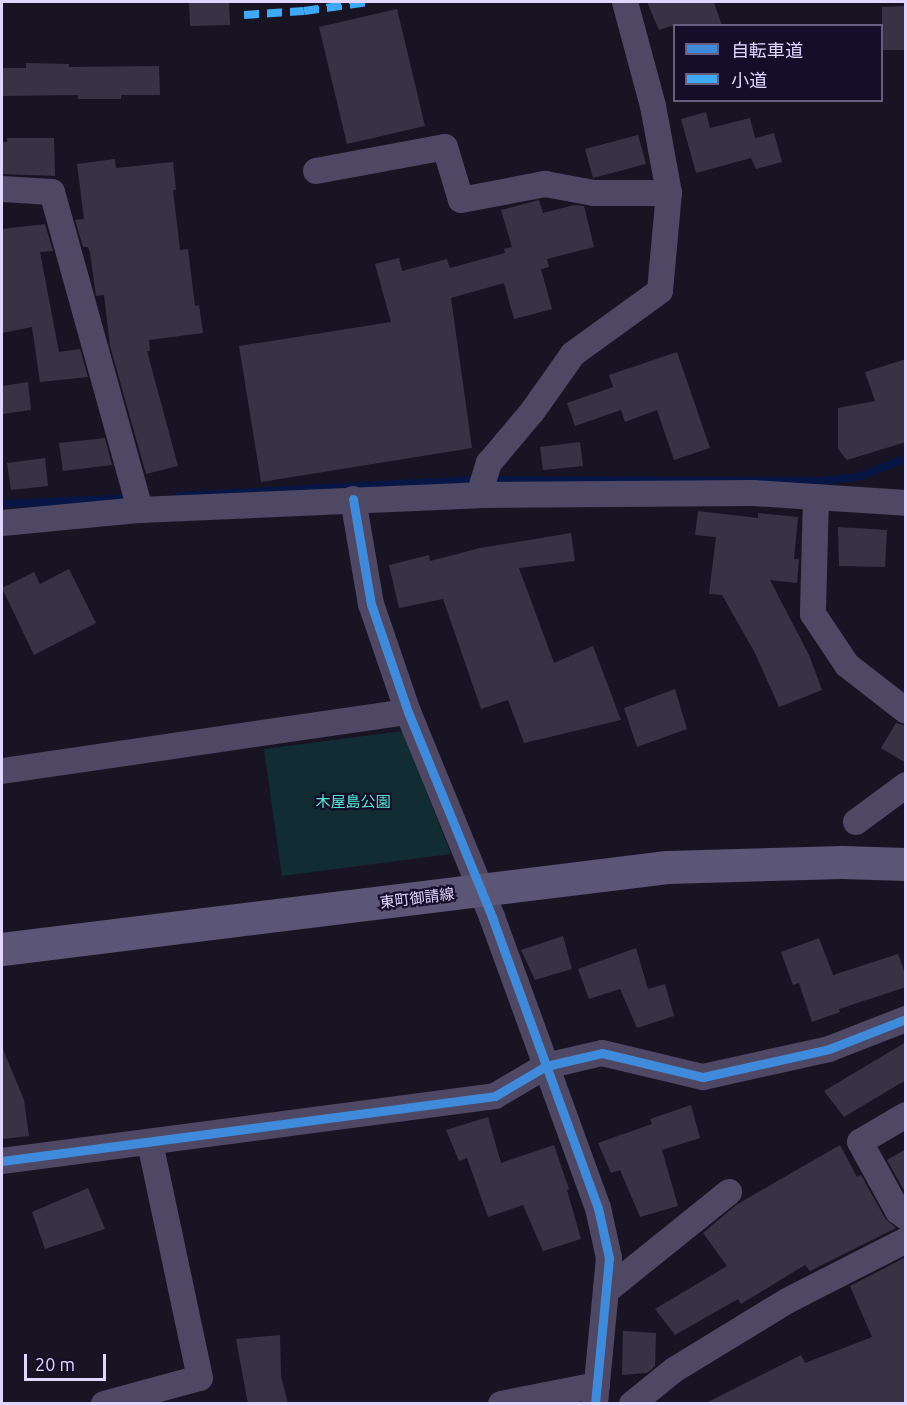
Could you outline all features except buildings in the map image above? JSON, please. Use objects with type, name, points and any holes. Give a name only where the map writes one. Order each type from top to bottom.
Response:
[{"type":"street","points":[[479,495],[489,463],[532,412],[573,354],[660,291],[669,193],[653,106],[625,2]]},
{"type":"street","points":[[316,171],[445,147],[461,200],[544,184],[594,194],[669,193]]},
{"type":"street","points":[[2,189],[52,192],[140,510]]},
{"type":"street","points":[[2,523],[140,510],[479,495],[753,493],[906,503]]},
{"type":"street","points":[[816,497],[813,614],[847,665],[906,711]]},
{"type":"street","points":[[353,499],[371,604],[408,712],[481,890],[598,1208],[609,1258],[596,1394],[501,1404]]},
{"type":"street","points":[[2,771],[408,712]]},
{"type":"street","points":[[856,822],[906,785]]},
{"type":"street","name":"東町御請線","points":[[2,950],[667,867],[842,862],[906,864]]},
{"type":"street","points":[[2,1161],[495,1096],[546,1066],[602,1053],[703,1077],[829,1049],[906,1019]]},
{"type":"street","points":[[906,1115],[860,1142],[898,1211],[906,1217]]},
{"type":"street","points":[[104,1404],[200,1378],[150,1142]]},
{"type":"street","points":[[606,1291],[729,1192]]},
{"type":"street","points":[[632,1404],[674,1370],[787,1301],[906,1240]]},
{"type":"green space","name":"木屋島公園","points":[[402,731],[451,854],[282,876],[264,749]]},
{"type":"waterway","points":[[178,496],[469,480],[823,481],[858,477],[906,458]]},
{"type":"waterway","points":[[2,504],[132,498]]},
{"type":"marked path","points":[[244,15],[304,11],[368,2]]},
{"type":"cycle path","points":[[353,499],[371,604],[408,712],[492,917],[598,1208],[609,1258],[595,1404]]},
{"type":"cycle path","points":[[2,1161],[495,1096],[546,1066],[602,1053],[703,1077],[829,1049],[906,1019]]}]
